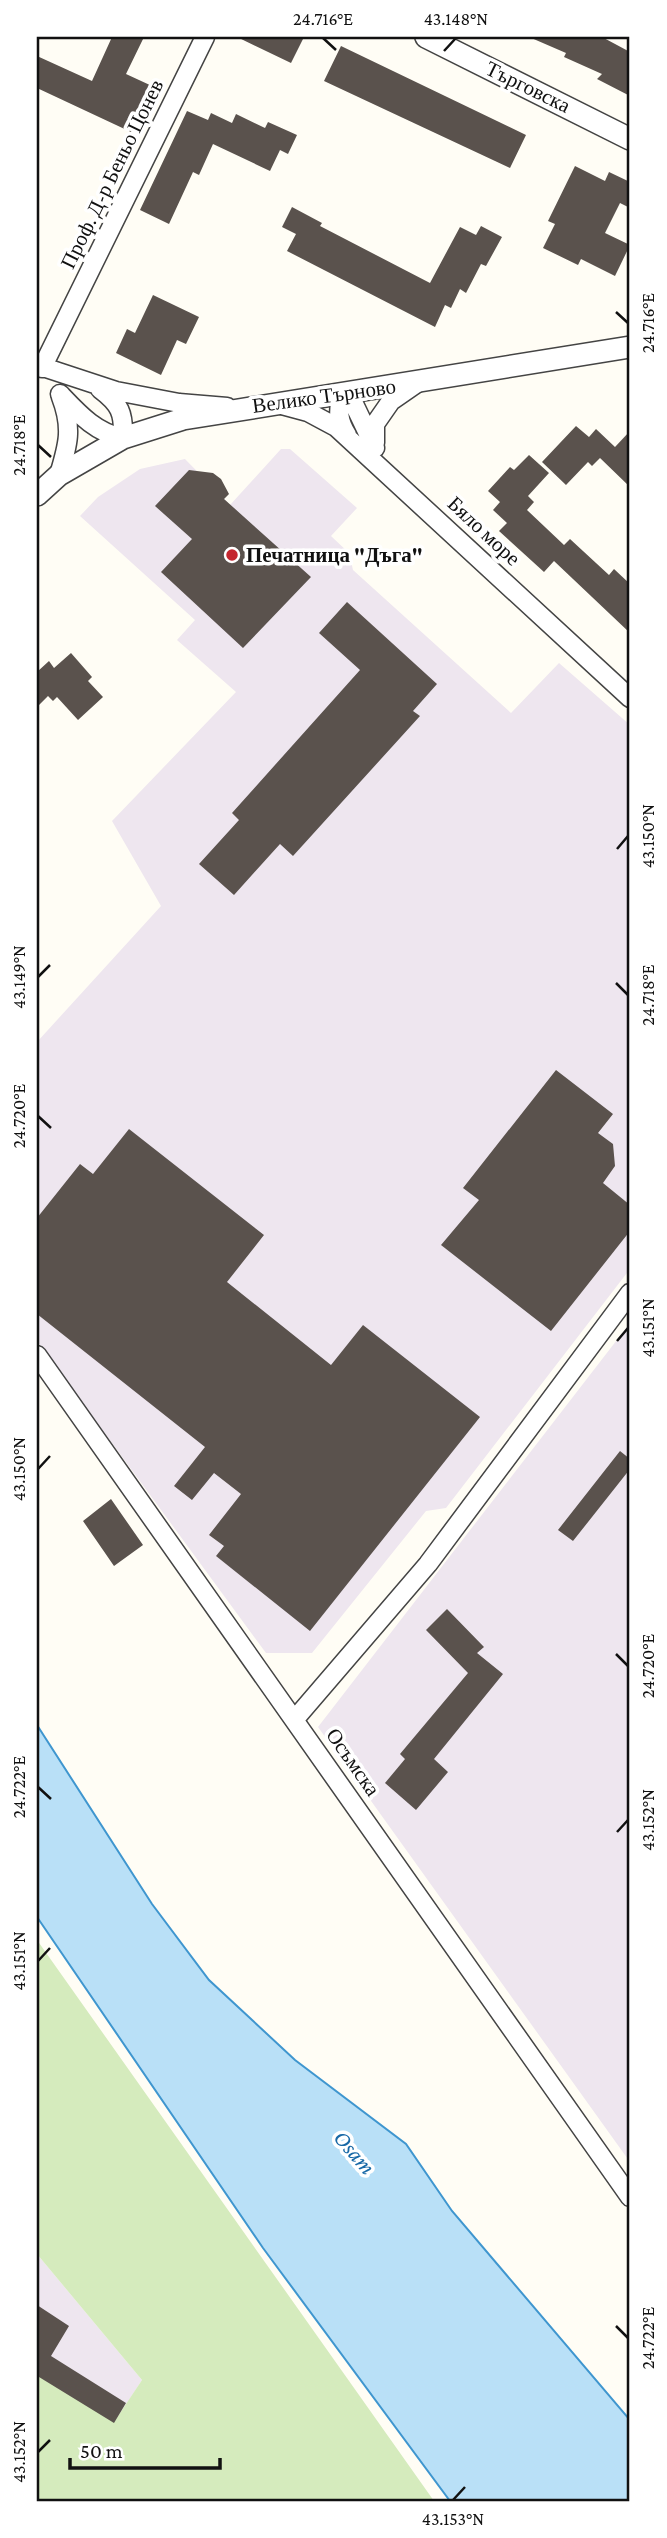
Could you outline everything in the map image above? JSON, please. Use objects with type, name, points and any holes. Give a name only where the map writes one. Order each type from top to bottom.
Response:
[{"type":"street","name":"Проф. Д-р Беньо Цонев","points":[[39,367],[205,37]]},
{"type":"street","name":"Търговска","points":[[426,37],[630,139]]},
{"type":"street","name":"Велико Търново","points":[[37,495],[59,475],[123,439],[183,419],[417,383],[630,346]]},
{"type":"street","points":[[39,367],[86,422],[110,436],[123,439],[124,418],[114,400],[94,384]]},
{"type":"street","points":[[39,367],[116,391],[178,403],[242,408]]},
{"type":"street","points":[[375,448],[375,424],[391,401],[417,383]]},
{"type":"street","points":[[59,475],[69,443],[68,415],[60,394]]},
{"type":"street","points":[[343,394],[338,408],[340,423],[348,438]]},
{"type":"street","name":"Бяло море","points":[[343,394],[353,402],[384,469],[630,698]]},
{"type":"street","points":[[276,403],[308,412],[336,427],[384,469]]},
{"type":"street","points":[[295,1719],[428,1564],[630,1293]]},
{"type":"street","name":"Осъмска","points":[[37,1355],[630,2197]]},
{"type":"shaded area","points":[[281,449],[290,449],[357,508],[331,536],[349,553],[353,570],[511,713],[559,663],[630,725],[630,1269],[446,1508],[426,1511],[312,1653],[266,1653],[37,1341],[37,1042],[161,906],[112,821],[236,692],[177,640],[195,620],[80,516],[98,497],[140,469],[185,459],[230,505]]},
{"type":"shaded area","points":[[630,1323],[630,2162],[318,1727]]},
{"type":"shaded area","points":[[37,2254],[142,2380],[114,2423],[37,2375]]},
{"type":"green space","points":[[37,1940],[434,2501],[37,2501],[37,2375],[114,2422],[142,2380],[37,2254]]},
{"type":"water","name":"Osam","points":[[37,1725],[152,1904],[209,1980],[295,2060],[406,2144],[452,2211],[630,2420],[630,2501],[450,2501],[263,2248],[37,1917]]},
{"type":"building","points":[[112,37],[144,37],[126,74],[152,86],[131,132],[37,88],[37,56],[92,81]]},
{"type":"building","points":[[237,37],[304,37],[291,63]]},
{"type":"building","points":[[529,37],[602,37],[630,52],[630,96],[597,79],[602,74],[564,57],[566,53]]},
{"type":"building","points":[[341,46],[526,135],[510,168],[324,81]]},
{"type":"building","points":[[187,111],[208,120],[211,113],[232,123],[236,114],[265,128],[268,122],[297,135],[288,154],[280,150],[270,171],[213,144],[199,175],[193,172],[169,224],[140,210]]},
{"type":"building","points":[[575,166],[605,181],[609,172],[630,182],[630,208],[620,203],[605,233],[630,245],[615,276],[581,259],[578,265],[543,248],[555,224],[548,221]]},
{"type":"building","points":[[292,207],[322,223],[320,226],[430,283],[460,227],[476,235],[481,226],[502,237],[486,266],[481,264],[466,293],[460,289],[451,308],[445,305],[435,327],[287,251],[296,234],[282,227]]},
{"type":"building","points":[[153,295],[199,317],[186,344],[177,340],[161,375],[116,353],[127,329],[135,333]]},
{"type":"building","points":[[576,426],[589,437],[596,429],[615,447],[630,431],[630,487],[600,458],[592,466],[588,462],[566,485],[542,462]]},
{"type":"building","points":[[529,455],[549,473],[528,496],[534,502],[527,510],[564,545],[570,539],[609,575],[614,569],[630,584],[630,633],[554,561],[544,572],[499,531],[507,523],[493,510],[500,502],[488,491],[510,467],[514,470]]},
{"type":"building","name":"Печатница \"Дъга\"","points":[[189,470],[213,473],[221,479],[229,494],[224,499],[311,577],[243,648],[161,572],[192,539],[155,506]]},
{"type":"building","points":[[347,602],[437,684],[413,711],[420,716],[293,856],[280,844],[234,895],[199,864],[239,820],[232,813],[360,670],[319,633]]},
{"type":"building","points":[[71,653],[92,677],[88,681],[103,697],[78,720],[57,697],[53,701],[48,696],[37,707],[37,672],[49,661],[54,668]]},
{"type":"building","points":[[556,1070],[613,1114],[598,1133],[613,1144],[615,1166],[603,1183],[630,1205],[630,1231],[551,1331],[441,1245],[479,1200],[463,1188]]},
{"type":"building","points":[[129,1129],[264,1235],[227,1282],[331,1365],[363,1325],[480,1417],[310,1631],[216,1556],[224,1546],[209,1535],[241,1494],[214,1473],[192,1500],[174,1486],[205,1447],[37,1314],[37,1218],[80,1164],[93,1174]]},
{"type":"building","points":[[620,1451],[630,1459],[630,1469],[573,1541],[558,1530]]},
{"type":"building","points":[[111,1499],[143,1545],[114,1566],[83,1521]]},
{"type":"building","points":[[447,1609],[484,1647],[477,1653],[503,1674],[434,1759],[448,1772],[416,1810],[385,1783],[405,1759],[400,1754],[468,1673],[426,1630]]},
{"type":"building","points":[[37,2305],[69,2326],[51,2356],[126,2403],[114,2423],[39,2377],[37,2382]]},
{"type":"place","name":"Печатница \"Дъга\"","points":[[232,555]]}]
